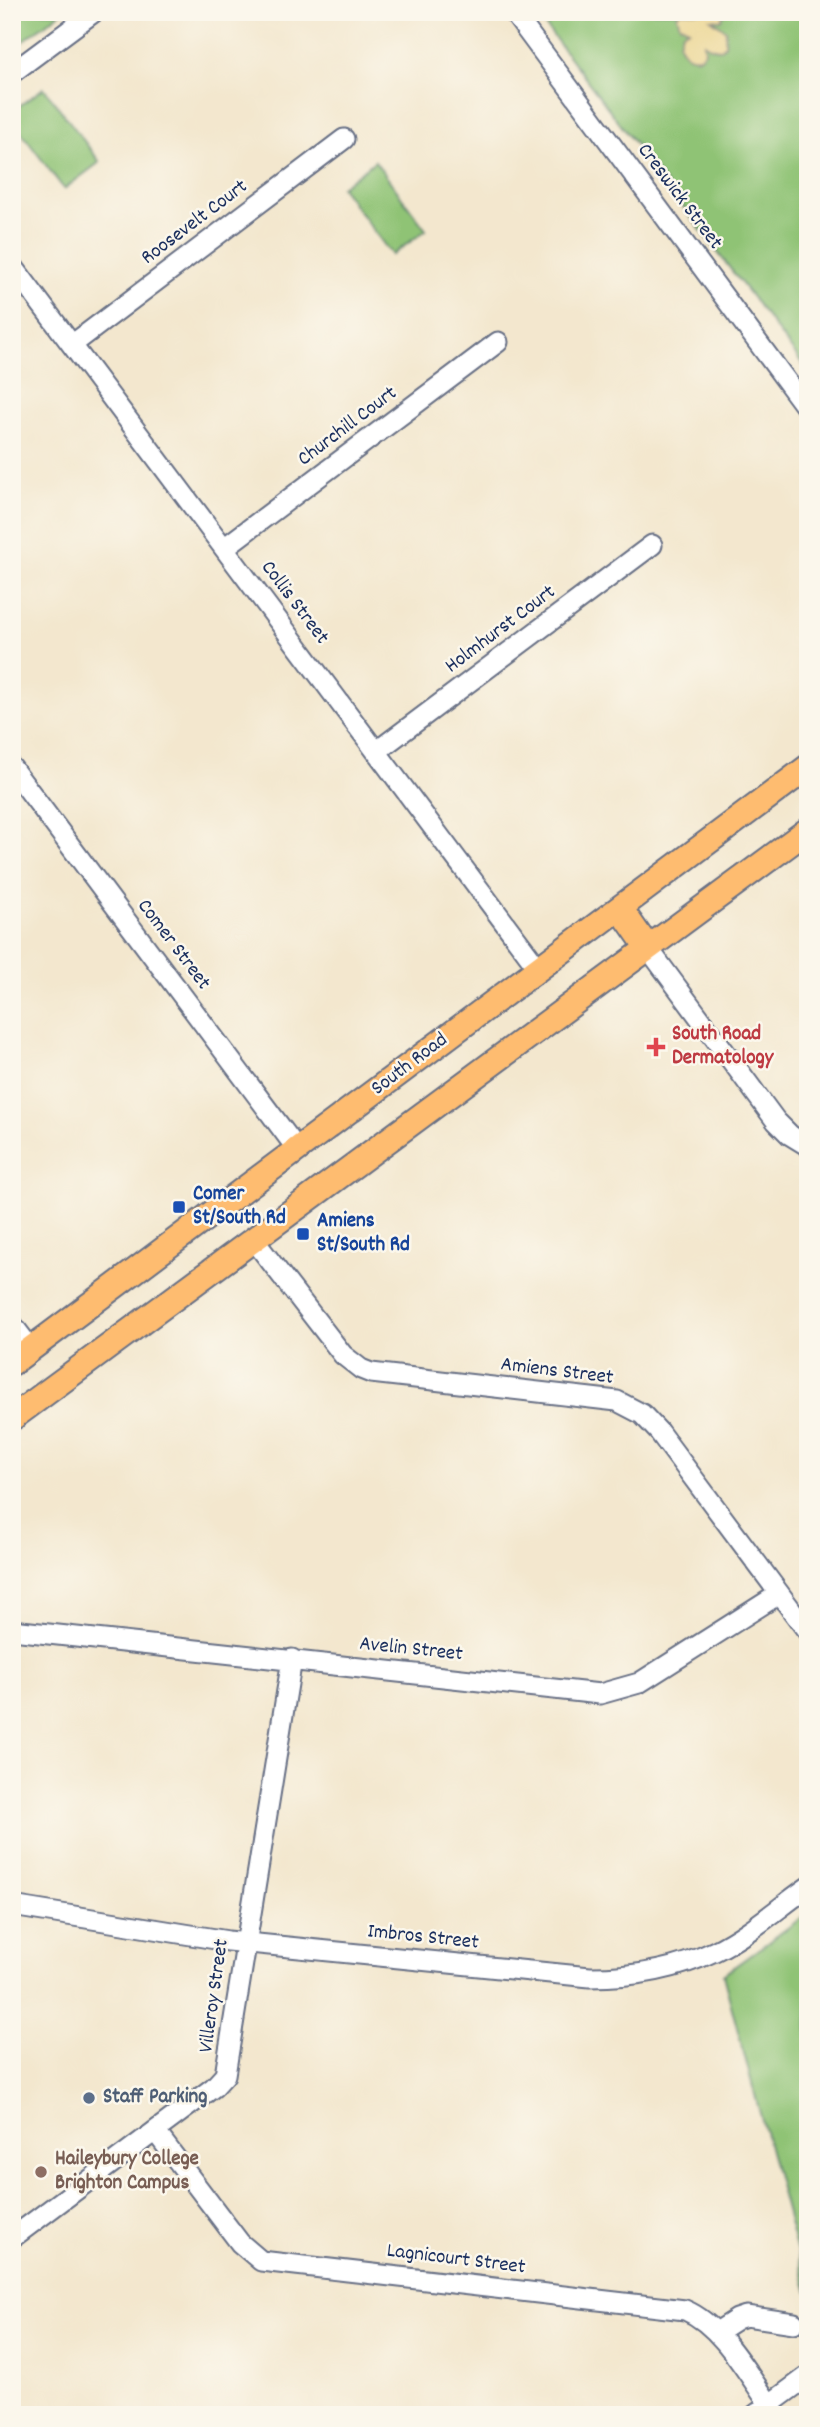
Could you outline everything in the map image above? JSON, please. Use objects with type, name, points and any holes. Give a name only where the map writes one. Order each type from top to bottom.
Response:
[{"type":"main road","name":"South Road","points":[[22,1356],[808,767]]},
{"type":"main road","points":[[12,1418],[808,830]]},
{"type":"main road","points":[[620,908],[648,948]]},
{"type":"street","points":[[12,74],[94,12]]},
{"type":"street","name":"Creswick Street","points":[[513,12],[808,410]]},
{"type":"street","name":"Roosevelt Court","points":[[73,344],[344,139]]},
{"type":"street","name":"Collis Street","points":[[12,265],[539,969]]},
{"type":"street","name":"Churchill Court","points":[[224,548],[498,342]]},
{"type":"street","name":"Holmhurst Court","points":[[377,751],[652,545]]},
{"type":"street","name":"Comer Street","points":[[12,768],[297,1149]]},
{"type":"street","points":[[648,948],[773,1117],[790,1135],[808,1146]]},
{"type":"street","name":"Amiens Street","points":[[254,1240],[343,1355],[361,1369],[371,1373],[617,1402],[642,1415],[659,1432],[808,1632]]},
{"type":"street","points":[[12,1324],[22,1356]]},
{"type":"street","name":"Avelin Street","points":[[12,1630],[600,1694],[639,1683],[779,1594]]},
{"type":"street","name":"Villeroy Street","points":[[12,2238],[214,2087],[225,2074],[292,1659]]},
{"type":"street","name":"Imbros Street","points":[[12,1906],[246,1944],[590,1977],[623,1977],[654,1972],[716,1951],[808,1887]]},
{"type":"street","name":"Lagnicourt Street","points":[[155,2131],[240,2243],[261,2261],[677,2309],[691,2313],[717,2332],[762,2410]]},
{"type":"street","points":[[717,2332],[746,2316],[794,2323]]},
{"type":"street","points":[[762,2410],[808,2376]]},
{"type":"green space","points":[[12,12],[62,12],[12,49]]},
{"type":"green space","points":[[535,12],[808,12],[808,371]]},
{"type":"green space","points":[[44,88],[100,162],[64,189],[12,120],[12,111]]},
{"type":"green space","points":[[375,161],[426,230],[392,255],[341,187]]},
{"type":"green space","points":[[808,1913],[808,2293],[723,1975]]},
{"type":"sand","points":[[680,12],[726,12],[721,20],[711,19],[726,30],[725,45],[718,49],[704,43],[705,51],[700,57],[687,55],[679,44],[682,33],[689,29],[680,25],[677,16]]},
{"type":"place","name":"South Road Dermatology","points":[[656,1047]]},
{"type":"place","name":"Comer St/South Rd","points":[[179,1207]]},
{"type":"place","name":"Amiens St/South Rd","points":[[303,1234]]},
{"type":"place","name":"Staff Parking","points":[[89,2098]]},
{"type":"place","name":"Haileybury College Brighton Campus","points":[[41,2172]]}]
